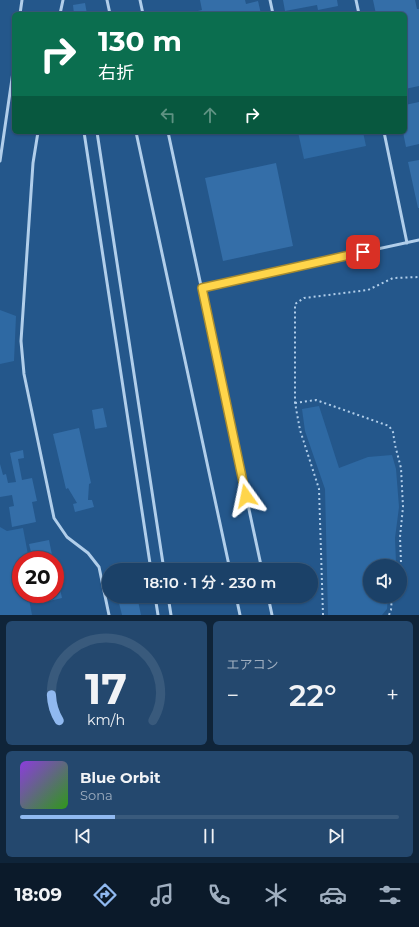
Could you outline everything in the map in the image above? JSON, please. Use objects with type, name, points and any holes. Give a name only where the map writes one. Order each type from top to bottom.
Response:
[{"type":"lane","points":[[20,12],[22,0]]},
{"type":"lane","points":[[60,12],[63,0]]},
{"type":"lane","points":[[107,0],[110,12]]},
{"type":"lane","points":[[140,0],[143,12]]},
{"type":"lane","points":[[270,0],[273,12]]},
{"type":"lane","points":[[356,0],[359,12]]},
{"type":"lane","points":[[0,161],[12,78]]},
{"type":"lane","points":[[38,134],[33,163],[21,341],[24,374],[54,518],[67,537],[88,553],[99,567],[110,615]]},
{"type":"lane","points":[[84,134],[150,563]]},
{"type":"lane","points":[[97,134],[163,563]]},
{"type":"lane","points":[[136,134],[228,563]]},
{"type":"lane","points":[[168,134],[261,563]]},
{"type":"lane","points":[[384,134],[407,243]]},
{"type":"lane","points":[[202,288],[419,240]]},
{"type":"lane","points":[[156,603],[158,615]]},
{"type":"lane","points":[[169,603],[171,615]]},
{"type":"lane","points":[[237,603],[240,615]]},
{"type":"lane","points":[[269,603],[272,615]]},
{"type":"path","points":[[323,615],[319,489],[300,430],[295,403],[295,304],[304,298],[368,290],[393,278],[419,278]]},
{"type":"path","points":[[295,403],[316,400],[389,426],[393,432],[394,445],[401,468],[403,507],[400,537],[401,559]]},
{"type":"path","points":[[389,615],[392,610],[392,603]]},
{"type":"shaded area","points":[[298,134],[363,134],[366,146],[304,159]]},
{"type":"shaded area","points":[[0,310],[16,316],[14,361],[0,364]]},
{"type":"shaded area","points":[[319,406],[339,468],[368,457],[392,455],[396,469],[399,507],[395,538],[396,559],[363,559],[363,603],[387,603],[387,609],[382,615],[328,615],[325,489],[305,431],[302,409]]},
{"type":"shaded area","points":[[0,527],[7,531],[23,528],[27,551],[12,551],[12,603],[30,603],[32,615],[0,615]]},
{"type":"building","points":[[200,0],[245,0],[246,4],[258,1],[261,12],[194,12],[202,10]]},
{"type":"building","points":[[283,0],[337,0],[338,6],[318,10],[317,5],[285,11]]},
{"type":"building","points":[[373,0],[415,0],[417,9],[419,9],[419,86],[407,89],[407,12],[376,12]]},
{"type":"building","points":[[85,3],[87,12],[74,12],[73,5]]},
{"type":"building","points":[[419,102],[419,144],[406,147],[403,134],[407,134],[407,105]]},
{"type":"building","points":[[419,160],[419,208],[418,208],[408,162]]},
{"type":"building","points":[[276,163],[293,246],[223,261],[205,178]]},
{"type":"building","points":[[103,408],[107,427],[95,429],[92,410]]},
{"type":"building","points":[[79,428],[91,483],[89,484],[88,500],[92,500],[94,507],[75,512],[73,504],[77,503],[68,488],[66,489],[53,434]]},
{"type":"building","points":[[23,450],[24,458],[18,459],[22,480],[32,478],[37,501],[32,502],[36,522],[12,527],[9,507],[14,506],[12,495],[0,497],[0,464],[3,475],[6,474],[8,483],[16,482],[10,453]]},
{"type":"building","points":[[49,540],[51,551],[31,551],[29,544]]},
{"type":"building","points":[[119,603],[138,603],[141,615],[122,615]]},
{"type":"route","points":[[246,496],[202,288],[363,252]]}]
